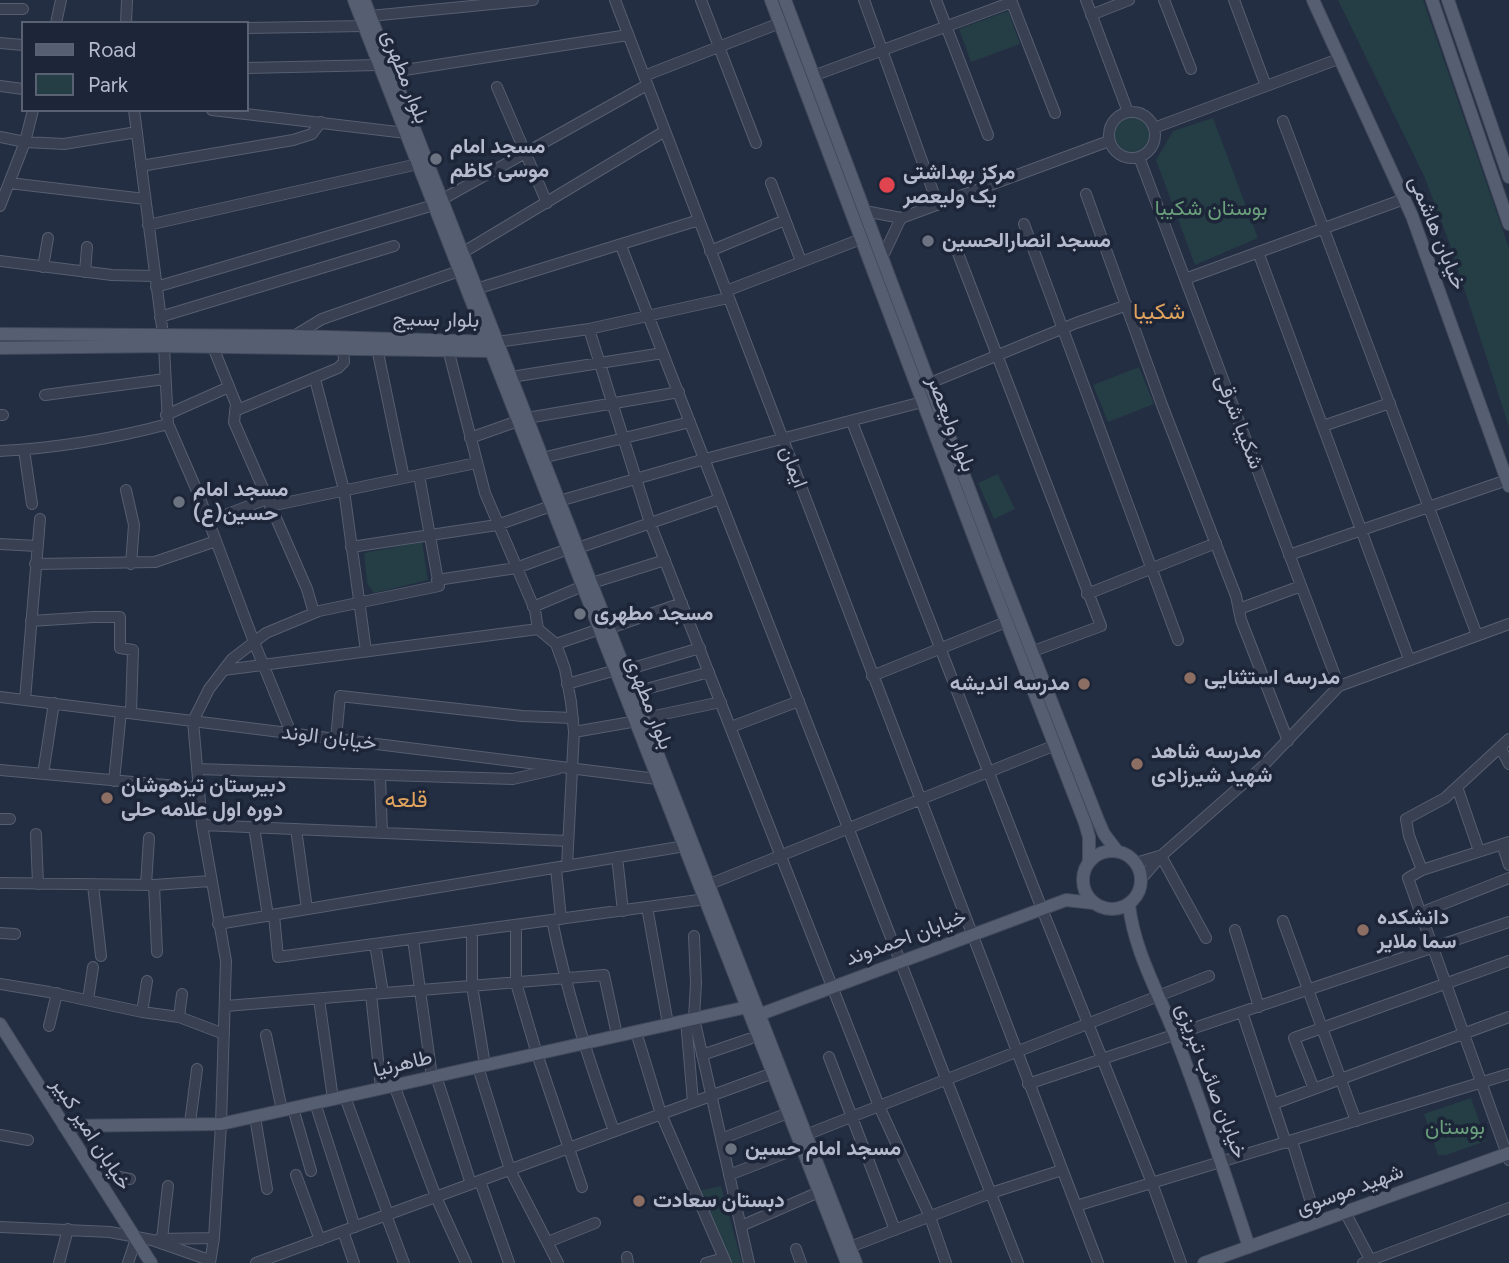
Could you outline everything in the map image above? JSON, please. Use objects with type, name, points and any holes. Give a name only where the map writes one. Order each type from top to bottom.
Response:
[{"type":"main road","name":"بلوار مطهری","points":[[354,0],[392,72],[460,271],[710,884],[856,1263]]},
{"type":"main road","name":"بلوار مطهری","points":[[364,0],[379,65],[418,164],[462,253],[476,289],[491,344],[510,377],[522,420],[542,458],[555,503]]},
{"type":"main road","name":"بلوار ولیعصر","points":[[771,0],[922,402],[1085,823],[1090,848],[1089,861]]},
{"type":"main road","name":"بلوار ولیعصر","points":[[785,0],[1031,652],[1104,834],[1117,851]]},
{"type":"main road","name":"خیابان هاشمی","points":[[1313,0],[1404,199],[1508,483]]},
{"type":"main road","points":[[1432,0],[1509,224]]},
{"type":"main road","points":[[1448,0],[1509,177]]},
{"type":"main road","name":"بلوار بسیج","points":[[0,334],[164,341],[213,346],[448,349],[491,344]]},
{"type":"main road","name":"بلوار بسیج","points":[[0,348],[294,337],[491,344]]},
{"type":"main road","points":[[922,402],[930,383]]},
{"type":"main road","name":"بلوار مطهری","points":[[621,670],[635,692],[657,779],[847,1263]]},
{"type":"main road","points":[[1107,909],[1122,909],[1129,905],[1139,893],[1142,878],[1136,863],[1117,851],[1102,852],[1089,861],[1066,900],[1093,903],[1107,909],[1132,930]]},
{"type":"main road","points":[[1083,875],[1084,890],[1093,903]]},
{"type":"main road","name":"خیابان احمدوند","points":[[761,1014],[1066,900]]},
{"type":"main road","points":[[1129,905],[1132,930]]},
{"type":"main road","name":"خیابان صائب تبریزی","points":[[1132,930],[1175,1035],[1249,1247]]},
{"type":"main road","points":[[747,1007],[761,1014]]},
{"type":"main road","name":"طاهرنیا","points":[[64,1126],[221,1124],[747,1007]]},
{"type":"main road","name":"خیابان امیر کبیر","points":[[0,1024],[4,1037],[151,1263]]},
{"type":"main road","name":"شهید موسوی","points":[[1204,1263],[1508,1155]]},
{"type":"street","points":[[56,21],[61,0]]},
{"type":"street","points":[[126,21],[127,0]]},
{"type":"street","points":[[248,28],[367,21],[533,0]]},
{"type":"street","name":"ایمان","points":[[615,0],[1097,1263]]},
{"type":"street","points":[[701,0],[756,143]]},
{"type":"street","points":[[864,0],[938,205]]},
{"type":"street","points":[[936,0],[988,135]]},
{"type":"street","points":[[1086,0],[1128,112]]},
{"type":"street","points":[[1091,15],[1129,0]]},
{"type":"street","points":[[1164,0],[1191,69]]},
{"type":"street","points":[[1234,0],[1266,86]]},
{"type":"street","points":[[813,76],[1011,1],[1055,113]]},
{"type":"street","points":[[0,9],[23,9]]},
{"type":"street","points":[[0,261],[155,281],[438,202],[526,153],[645,80],[780,23]]},
{"type":"street","points":[[392,72],[628,35]]},
{"type":"street","points":[[0,43],[21,45]]},
{"type":"street","points":[[1154,128],[1341,58]]},
{"type":"street","points":[[248,68],[379,65]]},
{"type":"street","points":[[0,86],[21,89]]},
{"type":"street","points":[[498,87],[547,204]]},
{"type":"street","points":[[2,199],[25,142],[32,112]]},
{"type":"street","points":[[134,112],[164,341],[167,420],[209,521],[290,733]]},
{"type":"street","points":[[230,112],[406,133]]},
{"type":"street","points":[[1128,112],[1141,114],[1154,128],[1154,142],[1150,149],[1139,157],[1131,158],[1117,153],[1109,141],[1112,122],[1128,112]]},
{"type":"street","points":[[1283,121],[1477,635]]},
{"type":"street","points":[[141,166],[293,140],[312,134],[321,122]]},
{"type":"street","points":[[462,253],[664,131]]},
{"type":"street","points":[[0,137],[25,142],[64,144],[137,132]]},
{"type":"street","points":[[865,211],[901,218],[1109,141]]},
{"type":"street","name":"شکیبا شرقی","points":[[1139,157],[1339,686]]},
{"type":"street","points":[[148,225],[418,164]]},
{"type":"street","points":[[9,183],[145,199]]},
{"type":"street","points":[[771,183],[801,261]]},
{"type":"street","points":[[1086,194],[1288,741]]},
{"type":"street","points":[[1185,279],[1404,199]]},
{"type":"street","points":[[883,256],[901,218]]},
{"type":"street","points":[[476,289],[699,220]]},
{"type":"street","points":[[710,251],[785,220]]},
{"type":"street","points":[[1024,224],[1178,640]]},
{"type":"street","points":[[44,267],[48,238]]},
{"type":"street","points":[[491,344],[650,317],[727,295],[801,261],[861,239]]},
{"type":"street","points":[[954,243],[999,354],[1101,626],[1031,652]]},
{"type":"street","points":[[160,317],[394,246]]},
{"type":"street","points":[[621,246],[1018,1263]]},
{"type":"street","points":[[85,272],[87,247]]},
{"type":"street","points":[[1258,252],[1409,659]]},
{"type":"street","points":[[294,337],[322,319],[460,271]]},
{"type":"street","points":[[930,383],[1127,305]]},
{"type":"street","points":[[589,329],[650,523],[879,1106],[930,1217],[946,1263]]},
{"type":"street","points":[[213,346],[236,404],[234,422],[307,589],[314,613]]},
{"type":"street","points":[[235,411],[338,368],[344,362],[343,348]]},
{"type":"street","points":[[377,348],[404,478]]},
{"type":"street","points":[[448,349],[476,463],[497,525],[533,607],[538,629],[556,644],[567,684],[574,732],[567,768],[568,841],[561,867],[557,920],[564,979],[614,1131]]},
{"type":"street","points":[[510,377],[663,353]]},
{"type":"street","points":[[46,395],[165,379]]},
{"type":"street","points":[[315,379],[344,490],[366,651]]},
{"type":"street","points":[[0,451],[112,439],[167,420],[229,387]]},
{"type":"street","points":[[470,438],[522,420],[679,392]]},
{"type":"street","points":[[351,547],[497,525],[555,503],[636,479],[922,402]]},
{"type":"street","points":[[1323,426],[1390,403]]},
{"type":"street","points":[[542,458],[690,422]]},
{"type":"street","points":[[852,422],[1152,1183],[1181,1263]]},
{"type":"street","points":[[24,450],[32,505]]},
{"type":"street","points":[[209,521],[269,502],[476,463]]},
{"type":"street","points":[[419,475],[438,583]]},
{"type":"street","points":[[1289,555],[1508,483]]},
{"type":"street","points":[[126,490],[134,526],[131,564]]},
{"type":"street","points":[[157,1240],[210,1261],[214,1238],[221,1124],[226,961],[202,825],[193,721],[209,689],[232,659],[266,633],[314,613],[438,583],[516,568],[720,499]]},
{"type":"street","points":[[25,700],[40,519]]},
{"type":"street","points":[[35,564],[155,562],[216,541]]},
{"type":"street","points":[[1087,594],[1216,543]]},
{"type":"street","points":[[0,544],[37,547]]},
{"type":"street","points":[[533,607],[587,584],[665,560]]},
{"type":"street","points":[[1239,609],[1301,586]]},
{"type":"street","points":[[556,644],[682,603]]},
{"type":"street","points":[[31,621],[120,617],[120,648],[133,650],[126,713],[114,781]]},
{"type":"street","points":[[872,676],[1006,622]]},
{"type":"street","points":[[1142,878],[1161,856],[1262,768],[1339,686],[1509,624]]},
{"type":"street","points":[[224,670],[538,629]]},
{"type":"street","points":[[567,684],[699,648]]},
{"type":"street","points":[[635,692],[709,672]]},
{"type":"street","points":[[337,739],[340,695],[522,716],[573,718]]},
{"type":"street","name":"خیابان الوند","points":[[0,697],[657,779]]},
{"type":"street","points":[[731,727],[799,701]]},
{"type":"street","points":[[574,732],[721,702]]},
{"type":"street","points":[[43,774],[54,704]]},
{"type":"street","points":[[1505,743],[1509,764]]},
{"type":"street","points":[[1422,870],[1409,836],[1406,819],[1445,798],[1505,743]]},
{"type":"street","points":[[710,884],[1054,746]]},
{"type":"street","points":[[197,769],[513,779],[567,768]]},
{"type":"street","points":[[0,769],[199,788]]},
{"type":"street","points":[[380,775],[382,833]]},
{"type":"street","points":[[1457,787],[1479,851]]},
{"type":"street","points":[[202,825],[568,841]]},
{"type":"street","points":[[254,827],[278,957],[706,899]]},
{"type":"street","points":[[296,829],[307,909]]},
{"type":"street","points":[[36,834],[38,884]]},
{"type":"street","points":[[149,838],[150,885],[157,952]]},
{"type":"street","points":[[1508,1155],[1408,878],[1422,870],[1506,843],[1509,865]]},
{"type":"street","points":[[218,924],[685,846]]},
{"type":"street","points":[[1136,863],[1161,856]]},
{"type":"street","points":[[1161,856],[1206,938]]},
{"type":"street","points":[[617,858],[623,911]]},
{"type":"street","points":[[1420,912],[1509,878]]},
{"type":"street","points":[[0,883],[150,885],[210,881]]},
{"type":"street","points":[[93,885],[101,956]]},
{"type":"street","points":[[647,907],[668,1024]]},
{"type":"street","points":[[1283,921],[1356,1121]]},
{"type":"street","points":[[1028,1084],[1509,922]]},
{"type":"street","points":[[516,925],[516,983],[582,1187]]},
{"type":"street","points":[[1234,930],[1259,1007]]},
{"type":"street","points":[[472,931],[472,986],[481,1066],[510,1170],[558,1263]]},
{"type":"street","points":[[0,933],[15,934]]},
{"type":"street","points":[[693,1102],[690,1019],[696,983],[694,936]]},
{"type":"street","points":[[413,939],[434,1077],[509,1263]]},
{"type":"street","points":[[375,944],[377,994],[388,1087],[466,1263]]},
{"type":"street","points":[[1314,1089],[1294,1038],[1509,961]]},
{"type":"street","points":[[88,1000],[93,967]]},
{"type":"street","points":[[226,1006],[604,975],[617,1035]]},
{"type":"street","points":[[808,1134],[1209,976]]},
{"type":"street","points":[[142,1012],[147,981]]},
{"type":"street","points":[[0,984],[179,1017],[224,1034]]},
{"type":"street","points":[[48,1026],[57,993]]},
{"type":"street","points":[[179,1017],[182,994]]},
{"type":"street","points":[[319,999],[339,1098],[404,1263]]},
{"type":"street","points":[[1242,1012],[1317,1222]]},
{"type":"street","points":[[1273,1104],[1509,1017]]},
{"type":"street","points":[[690,1019],[712,1096],[749,1263]]},
{"type":"street","points":[[636,1031],[661,1114],[725,1260],[706,1263]]},
{"type":"street","points":[[266,1035],[287,1109],[310,1171]]},
{"type":"street","points":[[702,1055],[749,1039]]},
{"type":"street","points":[[829,1058],[895,1230]]},
{"type":"street","points":[[190,1123],[197,1069]]},
{"type":"street","points":[[256,1263],[772,1073]]},
{"type":"street","points":[[1076,1206],[1509,1074]]},
{"type":"street","points":[[315,1103],[355,1227]]},
{"type":"street","points":[[721,1139],[788,1113]]},
{"type":"street","points":[[255,1116],[268,1189]]},
{"type":"street","points":[[0,1135],[28,1140]]},
{"type":"street","points":[[729,1175],[801,1147]]},
{"type":"street","points":[[850,1247],[991,1193],[1062,1170]]},
{"type":"street","points":[[93,1172],[131,1179]]},
{"type":"street","points":[[296,1175],[320,1240]]},
{"type":"street","points":[[157,1240],[167,1186]]},
{"type":"street","points":[[741,1226],[818,1192]]},
{"type":"street","points":[[1345,1212],[1369,1262],[1509,1208]]},
{"type":"street","points":[[548,1242],[595,1223]]},
{"type":"street","points":[[0,1227],[110,1232],[157,1240],[214,1238]]},
{"type":"street","points":[[59,1263],[68,1229]]},
{"type":"street","points":[[343,1231],[354,1263]]},
{"type":"street","points":[[128,1263],[135,1238]]},
{"type":"street","points":[[796,1249],[801,1263]]},
{"type":"green space","points":[[1338,0],[1423,0],[1509,248],[1509,427],[1450,245],[1425,178]]},
{"type":"green space","points":[[1008,11],[1020,44],[971,62],[959,29]]},
{"type":"green space","points":[[1132,118],[1144,123],[1149,135],[1144,147],[1132,152],[1120,147],[1115,135],[1120,123]]},
{"type":"green space","name":"بوستان شکیبا","points":[[1213,118],[1258,238],[1195,265],[1156,160],[1173,131]]},
{"type":"green space","points":[[1139,367],[1154,404],[1108,422],[1093,385]]},
{"type":"green space","points":[[998,474],[1015,509],[994,519],[978,483]]},
{"type":"green space","points":[[422,542],[428,580],[374,593],[367,583],[364,553]]},
{"type":"green space","name":"بوستان","points":[[1471,1098],[1486,1141],[1446,1155],[1438,1155],[1424,1114]]},
{"type":"green space","points":[[721,1186],[742,1263],[730,1263],[699,1191]]},
{"type":"place","name":"مسجد امام موسی کاظم","points":[[436,159]]},
{"type":"place","name":"مرکز بهداشتی یک ولیعصر","points":[[887,185]]},
{"type":"place","name":"مسجد انصارالحسین","points":[[928,241]]},
{"type":"place","name":"مسجد امام حسین(ع)","points":[[179,502]]},
{"type":"place","name":"مسجد مطهری","points":[[580,614]]},
{"type":"place","name":"مدرسه استثنایی","points":[[1190,678]]},
{"type":"place","name":"مدرسه اندیشه","points":[[1084,684]]},
{"type":"place","name":"مدرسه شاهد شهید شیرزادی","points":[[1137,764]]},
{"type":"place","name":"دبیرستان تیزهوشان دوره اول علامه حلی","points":[[107,798]]},
{"type":"place","name":"دانشکده سما ملایر","points":[[1363,930]]},
{"type":"place","name":"مسجد امام حسین","points":[[731,1149]]},
{"type":"place","name":"دبستان سعادت","points":[[639,1201]]},
{"type":"district","name":"شکیبا","points":[[1159,312]]},
{"type":"district","name":"قلعه","points":[[406,800]]}]
